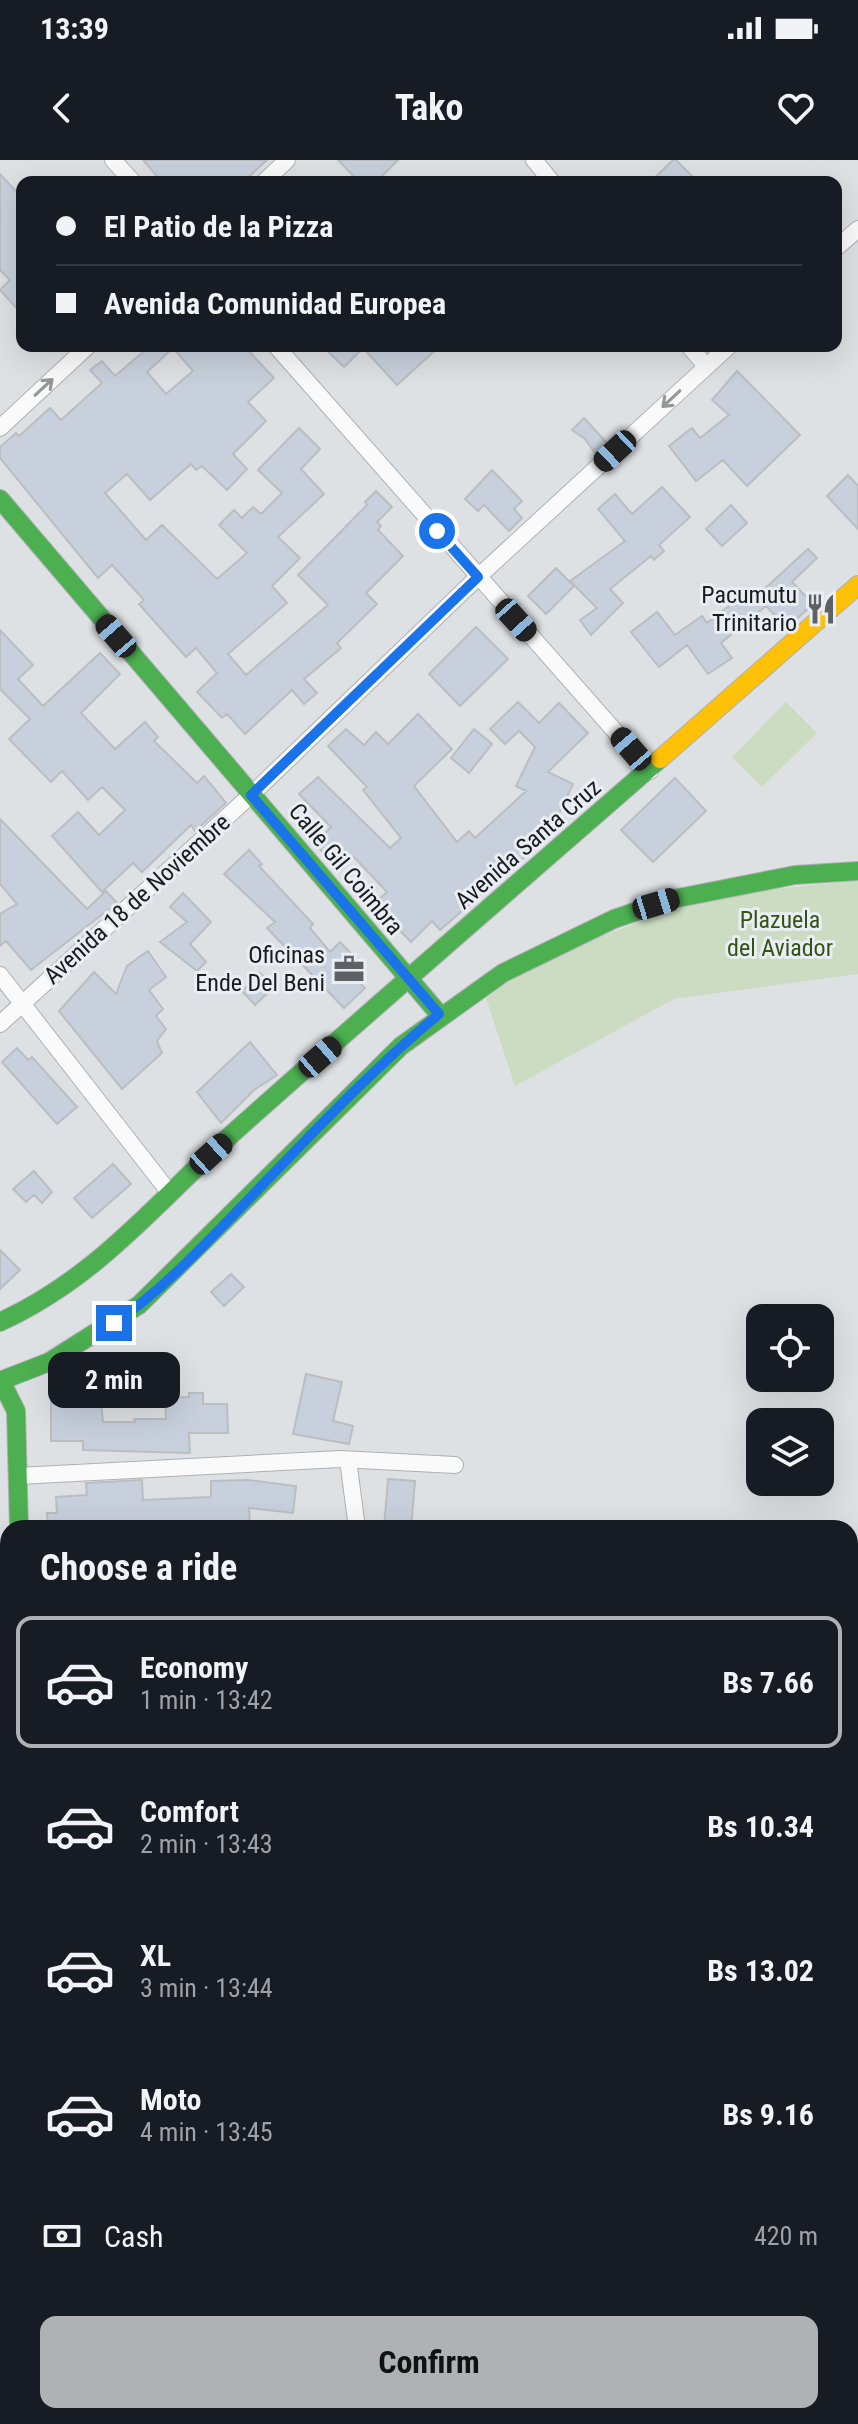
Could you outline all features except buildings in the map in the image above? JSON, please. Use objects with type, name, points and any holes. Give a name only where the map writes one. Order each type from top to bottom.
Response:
[{"type":"main road","name":"Calle Gil Coimbra","points":[[0,499],[439,1014]]},
{"type":"main road","name":"Avenida Santa Cruz","points":[[0,1322],[39,1304],[96,1265],[169,1192],[858,585]]},
{"type":"main road","points":[[19,1520],[16,1411],[6,1406],[0,1381],[49,1362],[139,1305],[184,1265],[365,1081],[439,1014],[533,954],[633,911],[768,875],[858,871]]},
{"type":"street","points":[[113,160],[128,176]]},
{"type":"street","points":[[270,176],[287,160]]},
{"type":"street","points":[[534,160],[547,176]]},
{"type":"street","points":[[842,243],[858,229]]},
{"type":"street","points":[[0,428],[82,352]]},
{"type":"street","points":[[281,352],[650,771]]},
{"type":"street","points":[[694,352],[706,366]]},
{"type":"street","name":"Avenida 18 de Noviembre","points":[[0,1024],[251,795],[478,577],[722,352]]},
{"type":"street","points":[[0,975],[169,1192]]},
{"type":"street","points":[[348,1460],[356,1520]]},
{"type":"street","points":[[18,1476],[348,1460],[455,1465]]},
{"type":"green space","points":[[786,702],[817,733],[762,787],[732,757]]},
{"type":"green space","name":"Plazuela del Aviador","points":[[858,880],[858,974],[674,999],[515,1086],[486,998],[537,961],[704,897]]},
{"type":"traffic: fast","points":[[0,499],[439,1014]]},
{"type":"traffic: fast","points":[[0,1322],[35,1304],[96,1261],[233,1133],[660,759]]},
{"type":"traffic: fast","points":[[0,1381],[49,1362],[139,1305],[401,1046],[503,973],[614,919],[673,899],[795,875],[858,871]]},
{"type":"traffic: fast","points":[[1,1381],[16,1411],[19,1520]]},
{"type":"traffic: slow","points":[[660,759],[858,585]]},
{"type":"place","name":"Pacumutu Trinitario","points":[[821,609]]},
{"type":"place","name":"Oficinas Ende Del Beni","points":[[349,969]]},
{"type":"route","points":[[114,1323],[184,1265],[365,1081],[439,1014],[251,795],[478,577],[437,531]]}]
